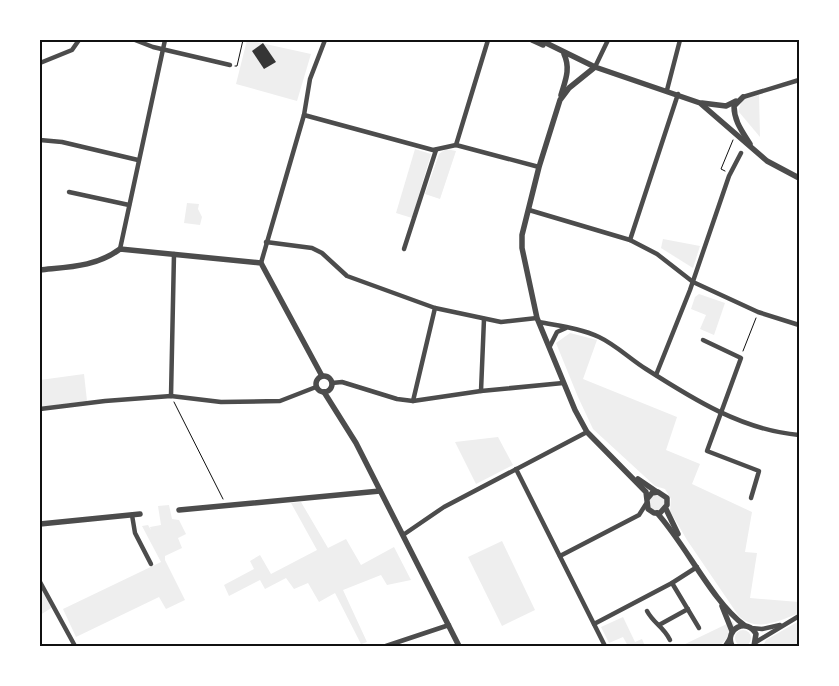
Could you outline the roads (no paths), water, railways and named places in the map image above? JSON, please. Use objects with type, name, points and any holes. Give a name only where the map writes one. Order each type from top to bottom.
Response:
[{"type":"street","points":[[40,63],[72,50],[79,40]]},
{"type":"street","points":[[135,40],[163,49],[230,65]]},
{"type":"street","points":[[40,270],[89,264],[112,255],[120,249],[165,40]]},
{"type":"street","points":[[325,40],[310,79],[304,115],[261,263],[322,376],[328,378],[332,383]]},
{"type":"street","points":[[456,145],[488,40]]},
{"type":"street","points":[[532,40],[593,68],[667,90],[700,103],[726,106],[743,97],[799,80]]},
{"type":"street","points":[[540,40],[593,68]]},
{"type":"street","points":[[560,100],[569,88],[593,68],[608,40]]},
{"type":"street","points":[[667,90],[680,40]]},
{"type":"street","points":[[564,54],[568,62],[568,71],[539,167],[522,235],[522,248],[538,320],[550,346],[563,383],[587,432],[642,488],[651,511],[657,513],[683,545],[716,593],[744,625],[762,629],[784,624]]},
{"type":"street","points":[[630,240],[678,94]]},
{"type":"street","points":[[743,97],[734,106],[736,121],[754,150]]},
{"type":"street","points":[[700,103],[767,161],[799,178]]},
{"type":"street","points":[[304,115],[430,149],[436,150],[456,145],[539,167]]},
{"type":"street","points":[[40,140],[62,142],[138,160]]},
{"type":"street","points":[[404,248],[436,150]]},
{"type":"street","points":[[656,375],[693,282],[730,174],[741,153]]},
{"type":"street","points":[[69,192],[129,205]]},
{"type":"street","points":[[529,210],[630,240],[657,254],[693,282],[758,312],[799,326]]},
{"type":"street","points":[[266,242],[312,248],[322,253],[347,276],[436,308],[500,322],[538,320],[599,337],[656,375],[720,412],[750,426],[778,433],[799,435]]},
{"type":"street","points":[[120,249],[261,263]]},
{"type":"street","points":[[170,396],[174,254]]},
{"type":"street","points":[[413,401],[436,308]]},
{"type":"street","points":[[481,391],[484,319]]},
{"type":"street","points":[[550,346],[557,332],[568,328]]},
{"type":"street","points":[[703,340],[741,358],[707,451],[759,471],[751,498]]},
{"type":"street","points":[[316,387],[316,380],[322,376]]},
{"type":"street","points":[[332,383],[342,382],[396,399],[413,401],[481,391],[563,383]]},
{"type":"street","points":[[324,392],[330,389],[332,383]]},
{"type":"street","points":[[40,409],[170,396],[221,402],[280,401],[316,387]]},
{"type":"street","points":[[316,387],[324,392],[356,443],[459,646]]},
{"type":"street","points":[[403,535],[444,507],[587,432]]},
{"type":"street","points":[[516,469],[605,646]]},
{"type":"street","points":[[626,471],[667,498],[666,509],[683,545]]},
{"type":"street","points":[[179,510],[380,491]]},
{"type":"street","points":[[560,556],[639,515],[644,511],[647,501],[652,494],[658,492]]},
{"type":"street","points":[[657,513],[666,509]]},
{"type":"street","points":[[132,514],[135,533],[151,564]]},
{"type":"street","points":[[40,524],[140,514]]},
{"type":"street","points":[[594,624],[672,583],[698,567]]},
{"type":"street","points":[[40,582],[75,646]]},
{"type":"street","points":[[672,583],[699,628]]},
{"type":"street","points":[[716,593],[729,618],[732,631],[725,646]]},
{"type":"street","points":[[659,624],[688,609]]},
{"type":"street","points":[[647,611],[653,622],[664,628],[670,640]]},
{"type":"street","points":[[755,645],[784,624],[799,616]]},
{"type":"street","points":[[386,646],[449,625]]},
{"type":"street","points":[[732,631],[737,626],[744,625]]},
{"type":"street","points":[[751,628],[756,634],[755,645]]},
{"type":"street","points":[[730,638],[732,646]]}]
